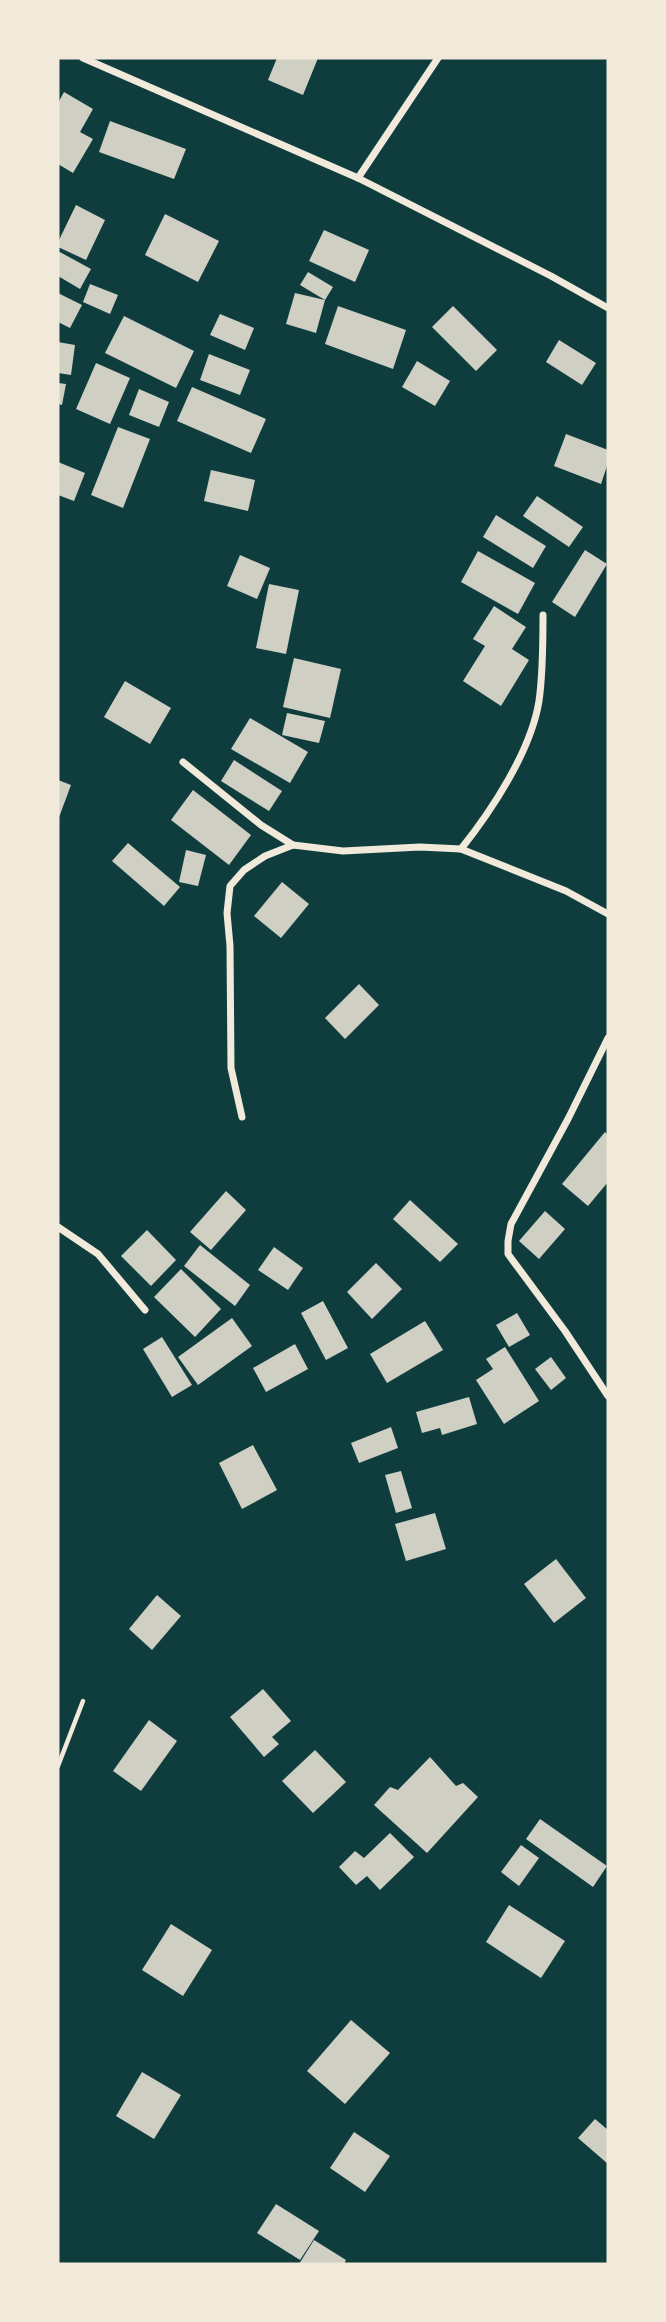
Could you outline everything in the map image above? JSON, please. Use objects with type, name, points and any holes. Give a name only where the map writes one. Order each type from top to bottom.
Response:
[{"type":"street","points":[[83,58],[358,178],[608,308]]},
{"type":"street","points":[[358,178],[438,58]]},
{"type":"street","points":[[461,849],[483,822],[531,731],[542,672],[543,615]]},
{"type":"street","points":[[183,762],[261,825],[293,845],[343,851],[419,846],[461,849],[566,891],[608,914]]},
{"type":"street","points":[[242,1116],[231,1068],[230,946],[227,913],[230,886],[244,870],[265,856],[293,845]]},
{"type":"street","points":[[608,1038],[511,1224],[508,1254],[565,1331],[608,1396]]},
{"type":"street","points":[[58,1227],[97,1254],[145,1310]]},
{"type":"path","points":[[58,1766],[83,1701]]},
{"type":"building","points":[[277,58],[318,58],[303,95],[268,80]]},
{"type":"building","points":[[64,92],[93,109],[80,132],[93,139],[73,173],[58,164],[58,103]]},
{"type":"building","points":[[110,121],[186,149],[174,179],[99,152]]},
{"type":"building","points":[[76,205],[105,220],[86,260],[58,247]]},
{"type":"building","points":[[165,214],[219,241],[198,282],[145,255]]},
{"type":"building","points":[[324,230],[369,250],[355,282],[309,261]]},
{"type":"building","points":[[58,251],[91,269],[80,289],[58,276]]},
{"type":"building","points":[[308,272],[333,287],[325,300],[300,285]]},
{"type":"building","points":[[90,284],[118,295],[110,314],[83,302]]},
{"type":"building","points":[[58,293],[82,305],[70,328],[58,322]]},
{"type":"building","points":[[295,293],[325,300],[316,333],[286,324]]},
{"type":"building","points":[[338,306],[406,330],[393,369],[325,344]]},
{"type":"building","points":[[453,306],[497,350],[476,371],[432,327]]},
{"type":"building","points":[[220,314],[254,328],[245,350],[210,335]]},
{"type":"building","points":[[124,316],[194,351],[176,388],[105,353]]},
{"type":"building","points":[[559,340],[596,363],[582,385],[546,362]]},
{"type":"building","points":[[58,342],[75,345],[71,375],[58,373]]},
{"type":"building","points":[[209,354],[250,370],[240,395],[200,380]]},
{"type":"building","points":[[417,361],[450,381],[435,406],[402,387]]},
{"type":"building","points":[[96,363],[130,378],[110,424],[76,409]]},
{"type":"building","points":[[58,383],[66,384],[62,405],[58,404]]},
{"type":"building","points":[[192,387],[266,419],[251,453],[177,421]]},
{"type":"building","points":[[139,389],[169,402],[159,427],[129,415]]},
{"type":"building","points":[[118,427],[150,439],[123,508],[91,495]]},
{"type":"building","points":[[566,434],[608,450],[608,463],[601,484],[554,466]]},
{"type":"building","points":[[58,462],[85,473],[74,501],[58,495]]},
{"type":"building","points":[[211,470],[255,480],[248,511],[204,501]]},
{"type":"building","points":[[537,496],[583,527],[569,547],[523,516]]},
{"type":"building","points":[[496,515],[546,546],[533,568],[483,537]]},
{"type":"building","points":[[585,550],[607,564],[575,617],[552,602]]},
{"type":"building","points":[[478,551],[535,583],[518,614],[461,582]]},
{"type":"building","points":[[240,555],[270,568],[257,599],[227,586]]},
{"type":"building","points":[[269,584],[299,590],[286,654],[256,648]]},
{"type":"building","points":[[494,606],[526,627],[512,649],[529,660],[501,706],[463,681],[485,646],[473,639]]},
{"type":"building","points":[[294,658],[341,669],[330,718],[283,707]]},
{"type":"building","points":[[125,681],[171,708],[150,744],[104,717]]},
{"type":"building","points":[[287,713],[325,721],[319,743],[282,735]]},
{"type":"building","points":[[250,718],[308,752],[290,783],[231,749]]},
{"type":"building","points":[[234,760],[282,791],[269,811],[221,781]]},
{"type":"building","points":[[58,780],[71,785],[58,820]]},
{"type":"building","points":[[193,790],[251,835],[229,865],[171,820]]},
{"type":"building","points":[[128,843],[180,887],[164,906],[112,861]]},
{"type":"building","points":[[186,850],[206,855],[198,886],[179,882]]},
{"type":"building","points":[[282,882],[309,904],[281,938],[254,916]]},
{"type":"building","points":[[359,984],[379,1005],[345,1039],[325,1018]]},
{"type":"building","points":[[605,1132],[608,1135],[608,1182],[588,1206],[562,1184]]},
{"type":"building","points":[[226,1191],[246,1210],[211,1250],[190,1232]]},
{"type":"building","points":[[410,1200],[458,1244],[440,1262],[393,1219]]},
{"type":"building","points":[[545,1211],[565,1229],[539,1259],[519,1241]]},
{"type":"building","points":[[147,1230],[176,1260],[151,1286],[121,1256]]},
{"type":"building","points":[[200,1245],[250,1285],[235,1306],[184,1266]]},
{"type":"building","points":[[274,1247],[303,1268],[288,1290],[258,1270]]},
{"type":"building","points":[[376,1263],[402,1289],[372,1319],[347,1292]]},
{"type":"building","points":[[181,1269],[221,1309],[195,1337],[154,1297]]},
{"type":"building","points":[[323,1301],[348,1348],[326,1360],[301,1313]]},
{"type":"building","points":[[517,1313],[530,1335],[509,1347],[496,1325]]},
{"type":"building","points":[[232,1318],[252,1346],[198,1385],[178,1357]]},
{"type":"building","points":[[425,1321],[443,1350],[387,1383],[370,1354]]},
{"type":"building","points":[[162,1337],[192,1385],[172,1397],[143,1349]]},
{"type":"building","points":[[295,1344],[308,1369],[266,1392],[253,1368]]},
{"type":"building","points":[[505,1347],[539,1401],[504,1424],[476,1380],[493,1369],[486,1359]]},
{"type":"building","points":[[551,1357],[566,1378],[551,1390],[535,1369]]},
{"type":"building","points":[[469,1397],[477,1424],[442,1435],[440,1428],[422,1433],[416,1412]]},
{"type":"building","points":[[391,1427],[398,1448],[359,1463],[351,1443]]},
{"type":"building","points":[[253,1445],[277,1490],[242,1509],[219,1463]]},
{"type":"building","points":[[401,1471],[412,1508],[396,1513],[385,1475]]},
{"type":"building","points":[[435,1513],[446,1549],[406,1561],[395,1524]]},
{"type":"building","points":[[556,1559],[586,1598],[554,1623],[524,1584]]},
{"type":"building","points":[[157,1595],[181,1616],[152,1650],[129,1629]]},
{"type":"building","points":[[263,1689],[291,1721],[272,1737],[279,1744],[264,1757],[230,1717]]},
{"type":"building","points":[[149,1720],[177,1741],[141,1791],[113,1771]]},
{"type":"building","points":[[315,1750],[346,1782],[313,1813],[282,1781]]},
{"type":"building","points":[[430,1757],[456,1786],[463,1783],[478,1797],[427,1853],[374,1805],[390,1787],[398,1790]]},
{"type":"building","points":[[540,1819],[607,1866],[593,1887],[526,1839]]},
{"type":"building","points":[[390,1833],[414,1857],[380,1890],[367,1876],[356,1885],[339,1867],[355,1851],[364,1858]]},
{"type":"building","points":[[521,1845],[539,1858],[519,1886],[501,1872]]},
{"type":"building","points":[[509,1905],[565,1941],[541,1978],[486,1942]]},
{"type":"building","points":[[171,1924],[212,1950],[183,1996],[142,1970]]},
{"type":"building","points":[[351,2020],[390,2053],[345,2104],[307,2071]]},
{"type":"building","points":[[142,2072],[181,2095],[154,2139],[116,2116]]},
{"type":"building","points":[[595,2119],[608,2130],[608,2164],[578,2138]]},
{"type":"building","points":[[354,2132],[390,2156],[365,2192],[330,2168]]},
{"type":"building","points":[[276,2204],[319,2231],[300,2260],[257,2233]]},
{"type":"building","points":[[314,2240],[346,2260],[344,2264],[299,2264]]}]
